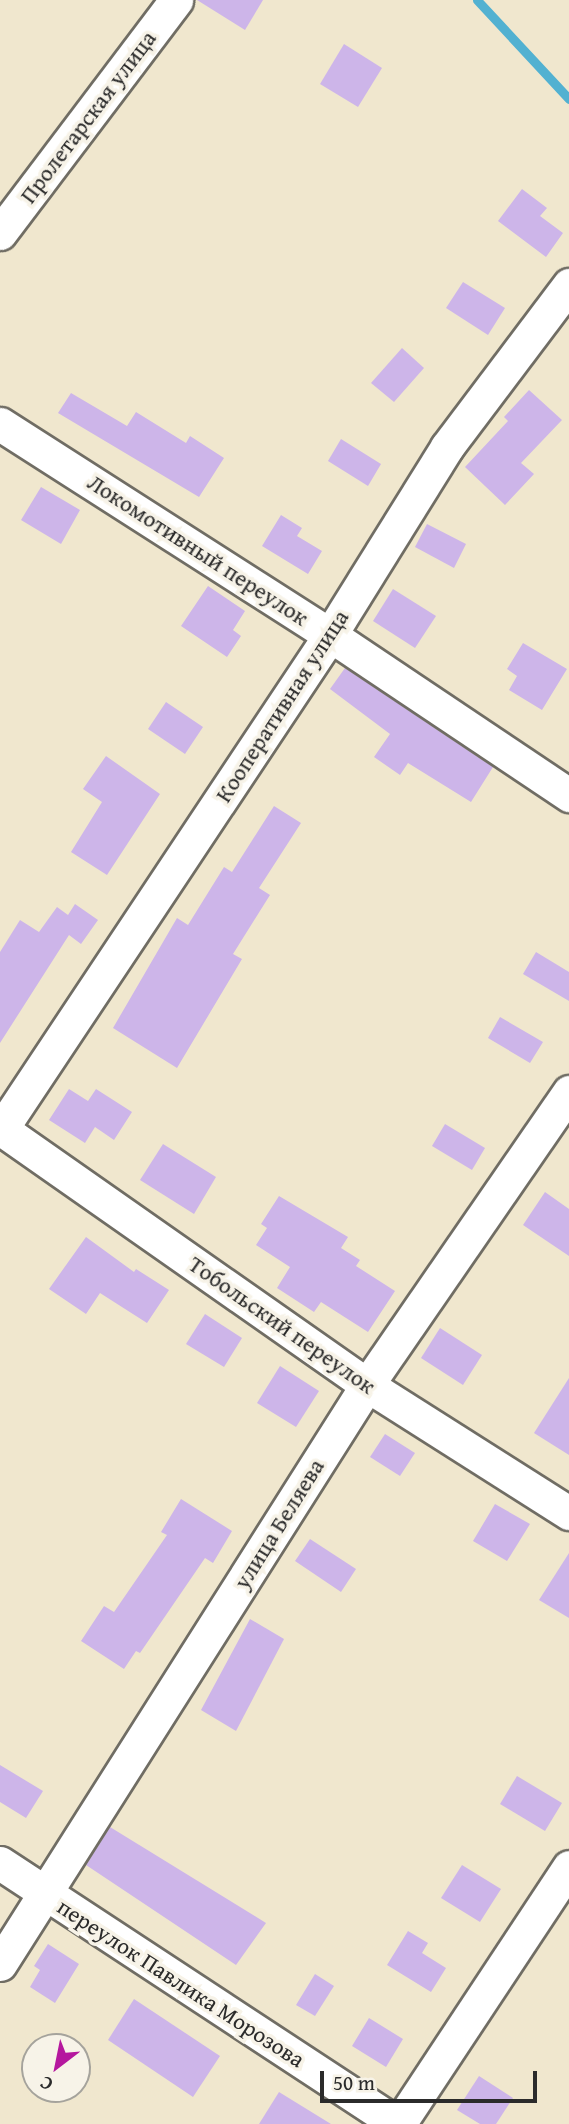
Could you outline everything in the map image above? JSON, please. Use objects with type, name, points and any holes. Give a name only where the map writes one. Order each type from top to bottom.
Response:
[{"type":"street","name":"Пролетарская улица","points":[[0,233],[176,0]]},
{"type":"street","name":"Кооперативная улица","points":[[0,1129],[330,635],[447,447],[569,285]]},
{"type":"street","name":"Локомотивный переулок","points":[[0,424],[330,635],[569,795]]},
{"type":"street","name":"улица Беляева","points":[[0,1964],[47,1895],[367,1385],[569,1092]]},
{"type":"street","name":"Тобольский переулок","points":[[0,1129],[367,1385],[569,1513]]},
{"type":"street","name":"переулок Павлика Морозова","points":[[0,1863],[398,2124]]},
{"type":"street","points":[[398,2124],[569,1867]]},
{"type":"building","points":[[197,0],[263,0],[245,30]]},
{"type":"building","points":[[344,44],[382,68],[358,107],[320,84]]},
{"type":"building","points":[[522,189],[547,208],[540,216],[563,233],[546,257],[498,221]]},
{"type":"building","points":[[463,282],[505,308],[488,335],[446,308]]},
{"type":"building","points":[[402,348],[424,368],[394,402],[371,383]]},
{"type":"building","points":[[529,390],[562,420],[521,463],[534,474],[505,505],[465,467],[508,421],[504,417]]},
{"type":"building","points":[[71,393],[127,426],[136,412],[186,443],[190,436],[224,458],[199,497],[58,413]]},
{"type":"building","points":[[341,439],[381,464],[368,486],[328,461]]},
{"type":"building","points":[[41,487],[80,510],[61,544],[21,520]]},
{"type":"building","points":[[281,515],[302,528],[297,536],[322,551],[308,574],[262,546]]},
{"type":"building","points":[[427,524],[466,544],[454,568],[415,547]]},
{"type":"building","points":[[208,586],[245,611],[233,630],[241,636],[227,657],[181,626]]},
{"type":"building","points":[[393,589],[436,616],[415,648],[373,621]]},
{"type":"building","points":[[523,643],[567,669],[542,710],[509,690],[517,676],[507,669]]},
{"type":"building","points":[[345,668],[493,767],[471,802],[408,763],[400,775],[374,757],[390,734],[330,689]]},
{"type":"building","points":[[166,702],[203,727],[185,754],[148,729]]},
{"type":"building","points":[[106,756],[160,794],[107,875],[71,852],[102,802],[83,789]]},
{"type":"building","points":[[274,806],[301,823],[259,888],[270,895],[233,954],[242,959],[177,1068],[113,1028],[177,918],[188,925],[224,867],[232,872]]},
{"type":"building","points":[[75,904],[98,920],[81,944],[69,935],[0,1043],[0,952],[20,920],[39,932],[57,907],[68,915]]},
{"type":"building","points":[[536,952],[569,972],[569,1001],[523,974]]},
{"type":"building","points":[[500,1017],[543,1042],[530,1063],[488,1038]]},
{"type":"building","points":[[69,1089],[88,1101],[96,1089],[132,1112],[114,1140],[95,1127],[85,1143],[49,1120]]},
{"type":"building","points":[[445,1124],[485,1148],[472,1170],[432,1146]]},
{"type":"building","points":[[163,1144],[216,1177],[194,1214],[140,1180]]},
{"type":"building","points":[[545,1192],[569,1209],[569,1256],[523,1225]]},
{"type":"building","points":[[279,1196],[348,1237],[341,1248],[360,1260],[356,1266],[395,1291],[368,1332],[321,1302],[314,1312],[277,1288],[290,1267],[256,1245],[267,1228],[261,1224]]},
{"type":"building","points":[[86,1237],[134,1272],[136,1269],[169,1290],[147,1323],[100,1293],[86,1314],[49,1289]]},
{"type":"building","points":[[205,1314],[242,1338],[224,1367],[186,1344]]},
{"type":"building","points":[[440,1328],[482,1355],[463,1385],[421,1358]]},
{"type":"building","points":[[280,1366],[319,1391],[296,1427],[257,1403]]},
{"type":"building","points":[[569,1378],[569,1455],[534,1433]]},
{"type":"building","points":[[385,1434],[415,1453],[400,1476],[370,1457]]},
{"type":"building","points":[[181,1499],[232,1531],[213,1563],[205,1558],[140,1653],[136,1651],[124,1669],[81,1641],[104,1606],[114,1612],[167,1535],[161,1532]]},
{"type":"building","points":[[495,1504],[530,1524],[507,1561],[473,1541]]},
{"type":"building","points":[[310,1539],[356,1569],[341,1592],[295,1561]]},
{"type":"building","points":[[569,1553],[569,1618],[539,1600]]},
{"type":"building","points":[[250,1619],[284,1639],[236,1731],[201,1710]]},
{"type":"building","points":[[0,1765],[43,1791],[26,1818],[0,1802]]},
{"type":"building","points":[[517,1776],[562,1803],[545,1831],[500,1804]]},
{"type":"building","points":[[110,1827],[266,1923],[236,1965],[86,1865]]},
{"type":"building","points":[[462,1865],[501,1889],[480,1922],[441,1898]]},
{"type":"building","points":[[408,1931],[428,1943],[422,1953],[446,1968],[431,1992],[387,1965]]},
{"type":"building","points":[[48,1944],[79,1964],[55,2003],[30,1987],[40,1970],[34,1966]]},
{"type":"building","points":[[315,1974],[334,1986],[315,2016],[296,2005]]},
{"type":"building","points":[[134,1999],[220,2056],[193,2097],[108,2040]]},
{"type":"building","points":[[369,2018],[403,2039],[386,2067],[352,2046]]},
{"type":"building","points":[[479,2076],[513,2098],[496,2124],[480,2124],[457,2110]]},
{"type":"building","points":[[279,2092],[331,2124],[259,2124]]},
{"type":"waterway","points":[[477,0],[569,99]]}]
